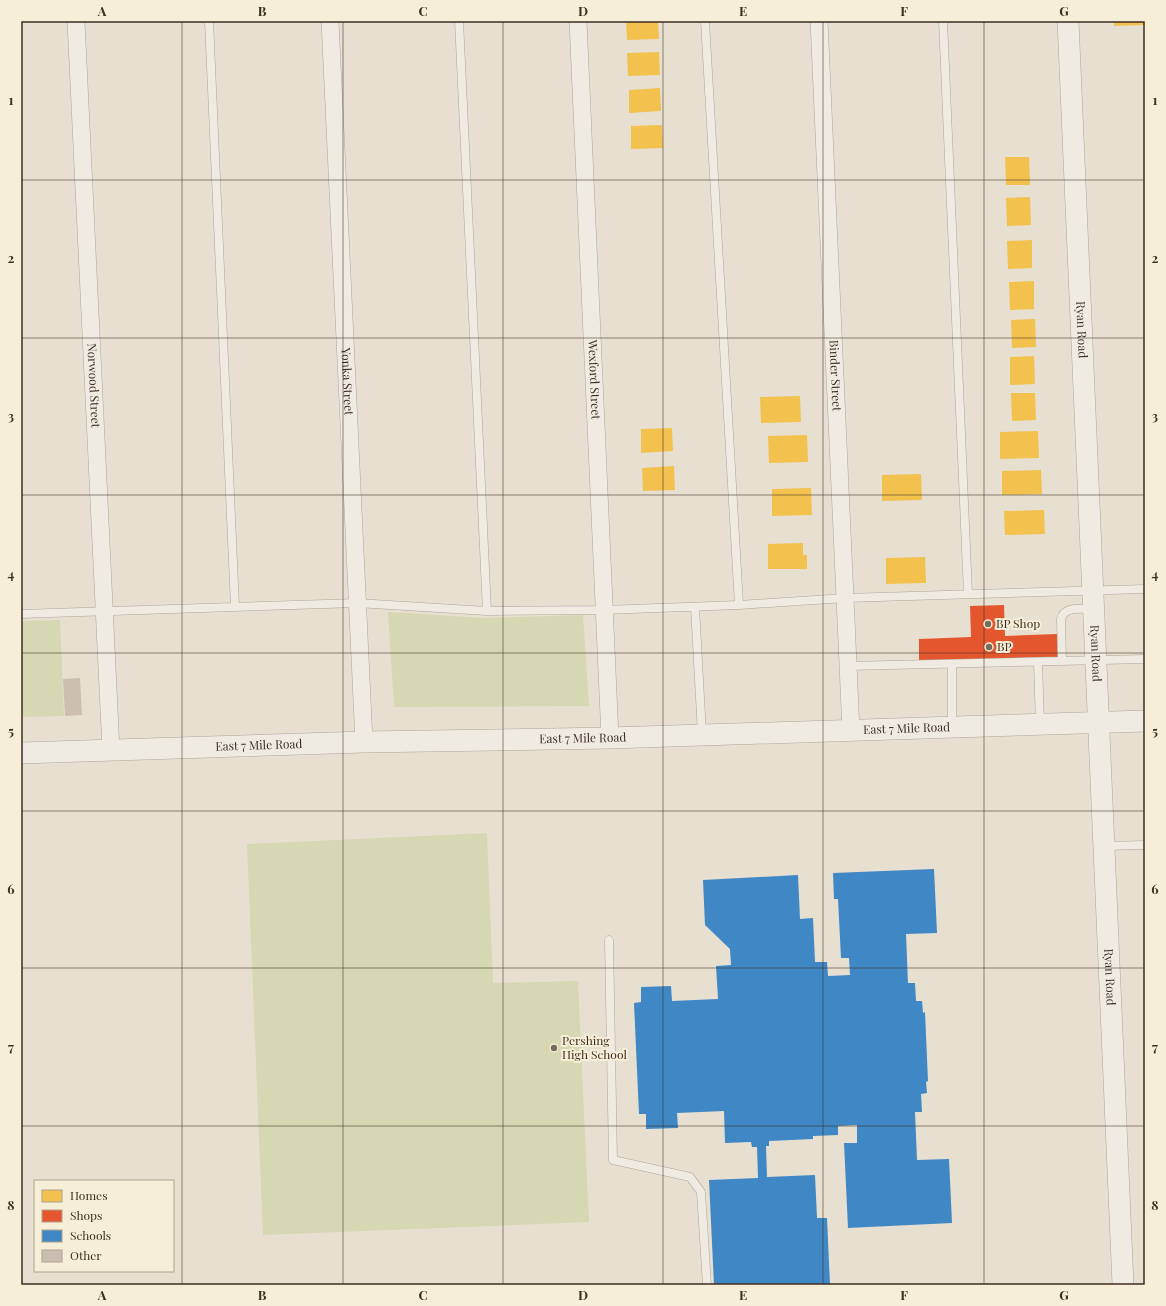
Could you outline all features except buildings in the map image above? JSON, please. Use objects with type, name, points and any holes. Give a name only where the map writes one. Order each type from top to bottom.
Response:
[{"type":"street","name":"Norwood Street","points":[[76,21],[111,751]]},
{"type":"street","name":"Yonka Street","points":[[330,21],[364,742]]},
{"type":"street","name":"Wexford Street","points":[[578,21],[610,738]]},
{"type":"street","name":"Binder Street","points":[[819,21],[851,731]]},
{"type":"street","name":"Ryan Road","points":[[1068,21],[1123,1285]]},
{"type":"street","name":"East 7 Mile Road","points":[[21,753],[364,742],[610,738],[1145,721]]},
{"type":"lane","points":[[209,21],[235,606]]},
{"type":"lane","points":[[459,21],[488,610]]},
{"type":"lane","points":[[704,21],[739,605]]},
{"type":"lane","points":[[943,21],[968,594]]},
{"type":"lane","points":[[1062,661],[1062,614],[1067,610],[1094,600],[1145,589]]},
{"type":"lane","points":[[21,614],[357,603],[488,610],[604,610],[739,605],[845,598],[968,594],[1094,600]]},
{"type":"lane","points":[[694,607],[702,734]]},
{"type":"lane","points":[[848,666],[1145,659]]},
{"type":"lane","points":[[1038,662],[1040,724]]},
{"type":"lane","points":[[952,664],[952,727]]},
{"type":"lane","points":[[1104,846],[1145,845]]},
{"type":"lane","points":[[609,940],[613,1160],[690,1177],[701,1192],[707,1285]]},
{"type":"green space","points":[[388,612],[484,618],[583,615],[589,706],[394,707]]},
{"type":"green space","points":[[60,620],[64,716],[21,717],[21,621]]},
{"type":"green space","points":[[487,833],[493,983],[578,981],[589,1222],[263,1235],[247,844]]},
{"type":"place","name":"BP Shop","points":[[988,624]]},
{"type":"place","name":"BP","points":[[989,647]]},
{"type":"place","name":"Pershing High School","points":[[554,1048]]}]
